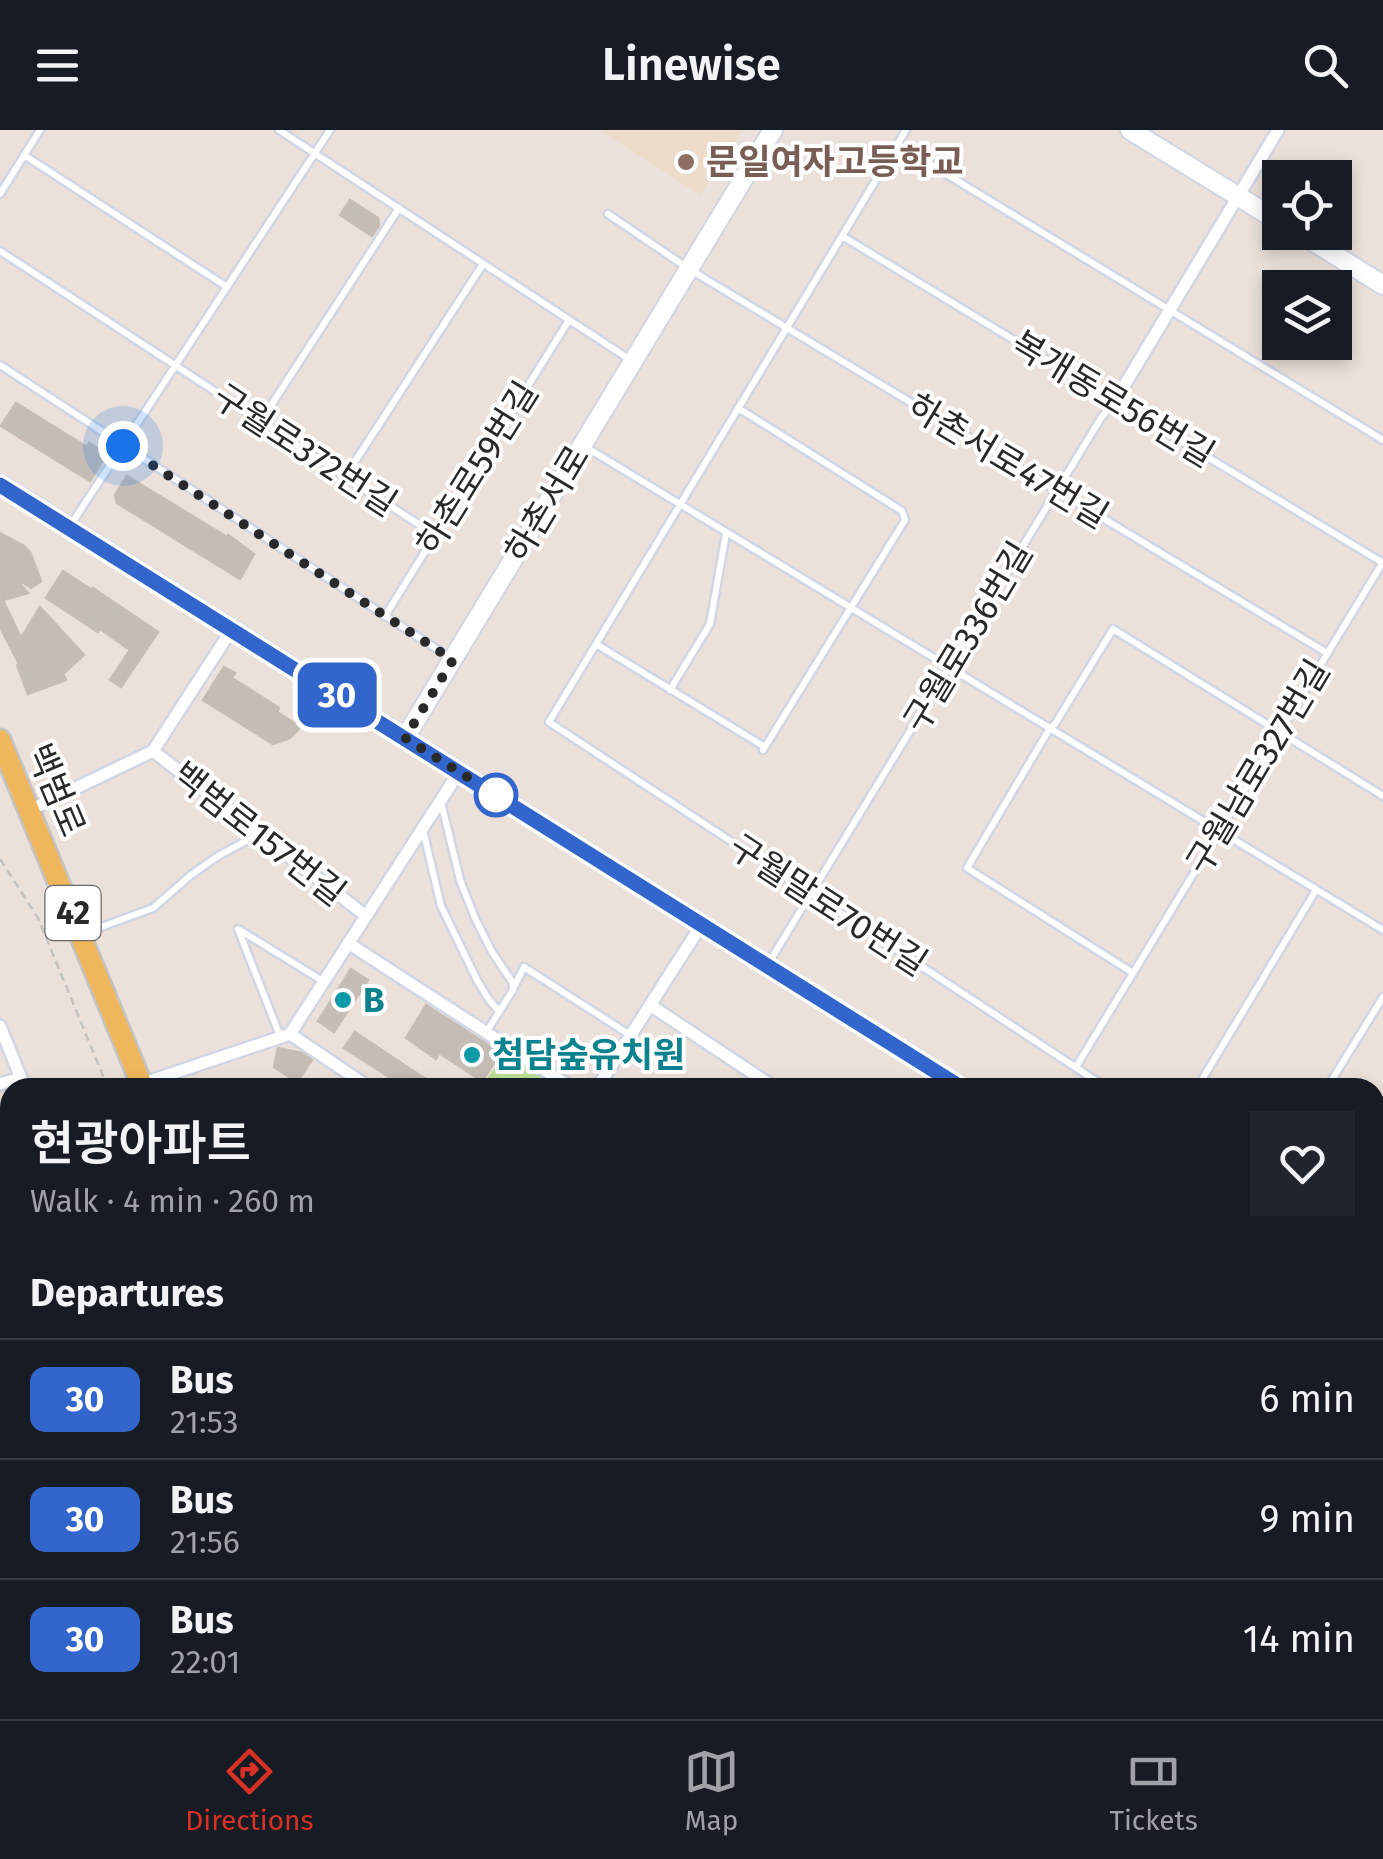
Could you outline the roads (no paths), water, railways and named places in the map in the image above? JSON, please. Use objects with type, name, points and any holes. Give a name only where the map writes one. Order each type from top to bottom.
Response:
[{"type":"main road","name":"하촌서로","points":[[405,738],[773,130]]},
{"type":"main road","points":[[1130,130],[1262,211]]},
{"type":"main road","points":[[1327,250],[1383,284]]},
{"type":"main road","points":[[1,485],[941,1078]]},
{"type":"main road","name":"백범로","points":[[0,740],[139,1078]]},
{"type":"street","name":"구월로336번길","points":[[1115,400],[1278,130]]},
{"type":"street","points":[[30,810],[152,751],[232,630]]},
{"type":"street","name":"백범로157번길","points":[[152,751],[366,916]]},
{"type":"street","name":"백범로157번길","points":[[285,1035],[459,772]]},
{"type":"street","points":[[603,1078],[702,924]]},
{"type":"street","points":[[348,944],[557,1078]]},
{"type":"street","points":[[650,1005],[761,1078]]},
{"type":"street","points":[[0,1026],[22,1078]]},
{"type":"street","points":[[164,1078],[285,1035],[354,1078]]},
{"type":"lane","points":[[0,194],[40,130]]},
{"type":"lane","points":[[279,130],[632,361]]},
{"type":"lane","name":"구월로372번길","points":[[70,527],[330,130]]},
{"type":"lane","points":[[738,408],[902,511],[904,520],[764,748],[596,644],[786,328],[906,130]]},
{"type":"lane","points":[[897,144],[1383,440]]},
{"type":"lane","points":[[24,155],[227,287]]},
{"type":"lane","points":[[261,421],[399,208]]},
{"type":"lane","points":[[608,214],[689,269]]},
{"type":"lane","name":"복개동로56번길","points":[[842,236],[1383,562]]},
{"type":"lane","name":"구월로372번길","points":[[0,252],[435,535]]},
{"type":"lane","points":[[346,476],[483,264]]},
{"type":"lane","name":"하촌서로47번길","points":[[689,269],[1327,653]]},
{"type":"lane","name":"하촌로59번길","points":[[385,616],[569,320]]},
{"type":"lane","points":[[0,366],[453,660]]},
{"type":"lane","name":"구월로336번길","points":[[768,966],[1115,400]]},
{"type":"lane","points":[[582,445],[1383,930]]},
{"type":"lane","points":[[670,690],[710,624],[726,533]]},
{"type":"lane","name":"구월남로327번길","points":[[1076,1067],[1383,562]]},
{"type":"lane","points":[[1133,973],[967,868],[1113,630],[1383,796]]},
{"type":"lane","name":"구월말로70번길","points":[[596,644],[549,722],[1092,1078]]},
{"type":"lane","points":[[441,800],[460,880],[492,952],[513,983],[513,990]]},
{"type":"lane","points":[[423,828],[442,906],[477,980],[500,1011]]},
{"type":"lane","points":[[81,934],[153,908],[218,856],[259,834]]},
{"type":"lane","points":[[1202,1078],[1316,890]]},
{"type":"lane","points":[[285,1035],[238,929],[321,980],[326,978]]},
{"type":"lane","points":[[486,1032],[524,966],[630,1035]]},
{"type":"lane","points":[[1333,1078],[1383,996]]},
{"type":"place","name":"문일여자고등학교","points":[[686,162]]},
{"type":"place","name":"B","points":[[343,1000]]},
{"type":"place","name":"첨담숲유치원","points":[[472,1055]]}]
